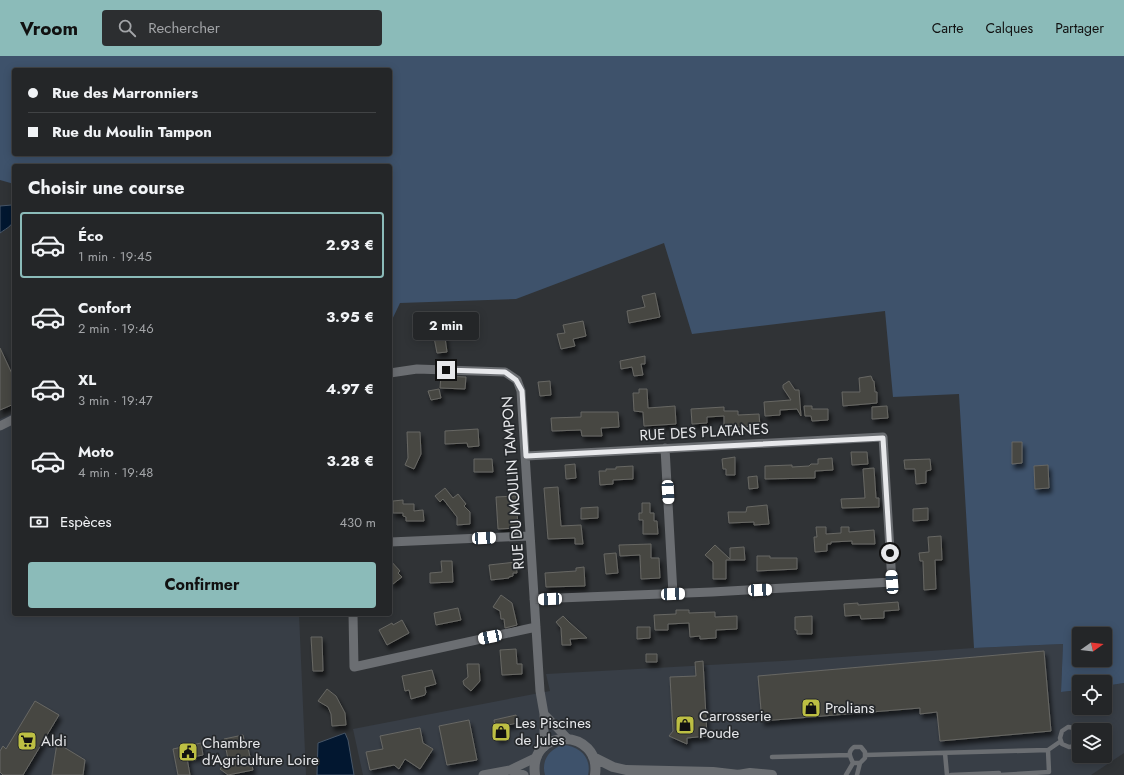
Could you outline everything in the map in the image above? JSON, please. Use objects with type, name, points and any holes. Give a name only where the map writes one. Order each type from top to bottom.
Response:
[{"type":"street","name":"RUE DU MOULIN TAMPON","points":[[392,373],[417,369],[505,372],[516,380],[522,391],[540,691],[544,714],[544,747]]},
{"type":"street","points":[[0,426],[12,420]]},
{"type":"street","name":"RUE DES PLATANES","points":[[526,456],[883,438],[892,582],[673,594]]},
{"type":"street","points":[[534,599],[673,594],[665,448]]},
{"type":"street","points":[[392,542],[530,536]]},
{"type":"street","points":[[353,616],[354,667],[536,627]]},
{"type":"street","points":[[544,714],[567,738]]},
{"type":"street","points":[[535,775],[534,768],[537,757],[544,747],[550,742],[567,738],[575,740],[588,749],[595,763],[595,775]]},
{"type":"street","points":[[487,775],[510,770],[537,757]]},
{"type":"street","points":[[593,757],[613,767],[626,770],[713,772],[738,775],[750,773],[772,775]]},
{"type":"street","points":[[510,770],[524,775]]},
{"type":"street","points":[[610,775],[626,770]]},
{"type":"lane","points":[[1072,727],[1064,728],[1060,734],[1062,744],[1072,747]]},
{"type":"lane","points":[[866,755],[1048,750],[1061,741]]},
{"type":"lane","points":[[846,775],[852,763],[849,755],[852,749],[858,747],[863,749],[866,755]]},
{"type":"lane","points":[[951,775],[999,773],[1000,775],[1049,772],[1048,750]]},
{"type":"lane","points":[[946,753],[947,775]]},
{"type":"lane","points":[[772,757],[849,755]]},
{"type":"lane","points":[[858,775],[860,763],[866,755]]},
{"type":"lane","points":[[852,763],[860,763]]},
{"type":"shaded area","points":[[0,56],[1124,56],[1124,683],[1112,685],[1112,675],[1072,675],[1072,691],[1061,692],[1063,644],[974,648],[959,394],[893,397],[885,311],[692,334],[664,243],[516,299],[400,303],[392,320],[392,164],[12,164],[12,183],[0,180]]},
{"type":"shaded area","points":[[12,205],[12,223],[0,233],[0,206]]},
{"type":"shaded area","points":[[12,414],[12,616],[299,616],[306,775],[0,775],[0,419]]},
{"type":"shaded area","points":[[1063,644],[1061,692],[1072,691],[1072,715],[1112,715],[1112,685],[1124,683],[1124,753],[1112,761],[1112,723],[1072,723],[1072,763],[1109,763],[1091,775],[363,775],[353,729],[550,691],[546,674],[782,661],[974,648]]},
{"type":"shaded area","points":[[345,733],[348,740],[354,775],[317,775],[318,743]]},
{"type":"shaded area","points":[[563,745],[575,748],[583,754],[588,763],[588,775],[545,775],[544,765],[547,756],[554,749]]},
{"type":"building","points":[[655,293],[660,317],[629,323],[627,311],[645,307],[642,296]]},
{"type":"building","points":[[583,321],[586,336],[573,339],[575,346],[561,349],[557,334],[565,333],[563,325]]},
{"type":"building","points":[[444,330],[447,352],[437,353],[433,332]]},
{"type":"building","points":[[0,348],[12,374],[12,405],[0,410]]},
{"type":"building","points":[[645,356],[645,364],[641,364],[643,375],[634,376],[632,367],[621,369],[620,361]]},
{"type":"building","points":[[441,376],[466,377],[465,389],[440,388]]},
{"type":"building","points":[[871,376],[874,381],[875,392],[877,392],[877,403],[843,406],[842,392],[860,392],[859,378]]},
{"type":"building","points":[[550,381],[551,395],[540,396],[538,382]]},
{"type":"building","points":[[789,381],[795,390],[799,390],[801,416],[797,409],[780,410],[780,415],[765,416],[764,402],[791,400],[783,388],[783,385]]},
{"type":"building","points":[[439,389],[441,398],[431,400],[428,391]]},
{"type":"building","points":[[639,389],[647,389],[648,408],[675,406],[676,424],[644,426],[643,412],[634,411],[633,393],[639,393]]},
{"type":"building","points":[[804,406],[812,406],[812,409],[828,409],[828,420],[812,421],[811,416],[805,416]]},
{"type":"building","points":[[887,406],[888,418],[872,419],[872,407]]},
{"type":"building","points":[[724,407],[724,411],[738,411],[738,415],[759,414],[760,426],[735,427],[735,429],[724,430],[724,416],[707,417],[707,423],[692,424],[691,409]]},
{"type":"building","points":[[581,412],[618,412],[619,427],[601,428],[602,436],[582,436],[581,430],[552,431],[551,418],[581,417]]},
{"type":"building","points":[[478,429],[479,446],[468,447],[467,443],[445,444],[445,431]]},
{"type":"building","points":[[407,432],[420,432],[421,454],[414,469],[405,465],[408,458]]},
{"type":"building","points":[[1012,442],[1022,442],[1022,463],[1012,464]]},
{"type":"building","points":[[851,452],[867,452],[868,464],[852,465]]},
{"type":"building","points":[[735,457],[735,475],[726,475],[726,469],[723,469],[722,459]]},
{"type":"building","points":[[832,458],[833,470],[815,471],[815,478],[765,479],[765,466],[809,466],[811,464],[818,464],[818,459]]},
{"type":"building","points":[[474,459],[492,459],[493,472],[474,472]]},
{"type":"building","points":[[930,459],[931,470],[926,471],[926,483],[916,484],[915,469],[905,469],[904,460]]},
{"type":"building","points":[[575,464],[576,478],[566,479],[565,465]]},
{"type":"building","points":[[1048,465],[1049,488],[1035,489],[1034,466]]},
{"type":"building","points":[[633,466],[633,479],[613,480],[613,484],[600,485],[599,471],[616,469],[616,467]]},
{"type":"building","points":[[874,468],[876,498],[879,498],[879,507],[842,508],[841,499],[865,498],[863,469]]},
{"type":"building","points":[[757,476],[758,488],[749,489],[748,477]]},
{"type":"building","points":[[558,487],[561,526],[581,525],[583,544],[575,544],[575,538],[548,539],[544,488]]},
{"type":"building","points":[[445,488],[453,498],[458,494],[466,504],[464,506],[470,512],[470,524],[457,525],[457,517],[443,499],[440,502],[435,496]]},
{"type":"building","points":[[516,496],[518,528],[498,529],[496,497]]},
{"type":"building","points":[[403,500],[403,504],[414,504],[414,511],[423,510],[424,521],[406,521],[406,517],[403,516],[403,513],[393,513],[393,501]]},
{"type":"building","points":[[642,503],[650,503],[650,513],[654,513],[654,521],[657,521],[658,534],[643,534],[643,520],[639,520],[639,513],[642,513]]},
{"type":"building","points":[[767,505],[769,524],[754,525],[754,522],[729,523],[728,512],[746,512],[747,507]]},
{"type":"building","points":[[598,507],[598,518],[581,519],[581,508]]},
{"type":"building","points":[[928,508],[928,520],[913,521],[913,509]]},
{"type":"building","points":[[816,527],[826,527],[826,534],[841,533],[841,527],[849,527],[849,532],[874,530],[875,544],[852,544],[852,541],[831,542],[831,544],[827,544],[827,551],[815,552],[814,537],[817,537]]},
{"type":"building","points":[[941,536],[942,560],[935,560],[936,589],[924,590],[923,561],[920,561],[919,553],[929,552],[928,537]]},
{"type":"building","points":[[651,544],[651,558],[659,558],[660,578],[641,579],[640,555],[620,556],[619,545]]},
{"type":"building","points":[[715,545],[730,559],[730,548],[744,547],[745,560],[726,560],[726,579],[713,579],[713,562],[705,555]]},
{"type":"building","points":[[616,553],[618,573],[606,574],[604,554]]},
{"type":"building","points":[[757,556],[770,556],[770,558],[797,558],[797,569],[757,571]]},
{"type":"building","points":[[441,561],[452,561],[453,582],[430,583],[430,573],[442,572]]},
{"type":"building","points":[[392,562],[400,571],[398,573],[402,577],[393,584]]},
{"type":"building","points":[[516,562],[517,573],[513,573],[513,576],[509,578],[491,580],[489,565]]},
{"type":"building","points":[[584,567],[585,586],[546,587],[545,573],[576,571],[576,568]]},
{"type":"building","points":[[501,595],[512,603],[517,625],[505,628],[504,619],[501,619],[500,611],[493,607]]},
{"type":"building","points":[[898,602],[899,610],[884,611],[884,618],[861,619],[860,615],[845,616],[844,604],[858,603],[858,605]]},
{"type":"building","points":[[458,608],[461,620],[436,625],[434,613]]},
{"type":"building","points":[[676,610],[689,610],[689,613],[715,612],[715,617],[737,616],[737,629],[716,630],[716,638],[700,639],[700,636],[690,637],[689,623],[668,624],[668,630],[655,630],[654,615],[676,614]]},
{"type":"building","points":[[563,616],[587,638],[570,639],[571,645],[562,645],[561,628],[556,622]]},
{"type":"building","points":[[812,616],[812,634],[797,634],[797,630],[795,630],[795,617]]},
{"type":"building","points":[[402,620],[409,633],[387,645],[379,630],[392,623],[393,625]]},
{"type":"building","points":[[637,627],[650,627],[650,638],[637,639]]},
{"type":"building","points":[[311,637],[322,637],[323,671],[313,671]]},
{"type":"building","points":[[516,649],[517,664],[522,664],[522,674],[502,675],[500,650]]},
{"type":"building","points":[[1044,651],[1051,731],[940,741],[937,712],[920,714],[920,708],[762,721],[758,676]]},
{"type":"building","points":[[646,654],[657,654],[657,662],[646,662]]},
{"type":"building","points":[[703,661],[707,736],[687,738],[687,744],[669,736],[673,731],[670,677],[696,676],[695,662]]},
{"type":"building","points":[[467,664],[479,664],[480,681],[471,691],[464,685],[463,681],[468,677]]},
{"type":"building","points":[[432,670],[436,684],[425,687],[425,695],[411,699],[409,690],[405,691],[402,676]]},
{"type":"building","points":[[327,689],[336,696],[345,713],[346,725],[332,726],[331,714],[328,707],[318,701]]},
{"type":"building","name":"Aldi","points":[[35,701],[59,715],[23,775],[3,775],[0,772],[0,751],[3,746],[6,749]]},
{"type":"building","points":[[516,715],[517,723],[504,726],[506,737],[497,739],[494,720]]},
{"type":"building","points":[[469,720],[477,760],[447,765],[439,726]]},
{"type":"building","points":[[420,728],[423,743],[433,749],[420,769],[405,759],[399,769],[394,765],[370,770],[366,752],[383,749],[380,736]]},
{"type":"building","points":[[243,735],[246,748],[248,748],[253,770],[228,775],[220,769],[228,759],[224,739]]},
{"type":"building","points":[[57,743],[85,760],[83,775],[52,775]]},
{"type":"building","points":[[201,743],[203,755],[187,758],[190,775],[178,775],[173,749]]},
{"type":"place","name":"Prolians","points":[[811,708]]},
{"type":"place","name":"Carrosserie Poude","points":[[685,725]]},
{"type":"place","name":"Les Piscines de Jules","points":[[501,732]]},
{"type":"place","name":"Aldi","points":[[27,741]]},
{"type":"place","name":"Chambre d'Agriculture Loire","points":[[188,752]]},
{"type":"route","points":[[446,370],[505,372],[516,380],[522,391],[526,456],[883,438],[890,553]]}]
